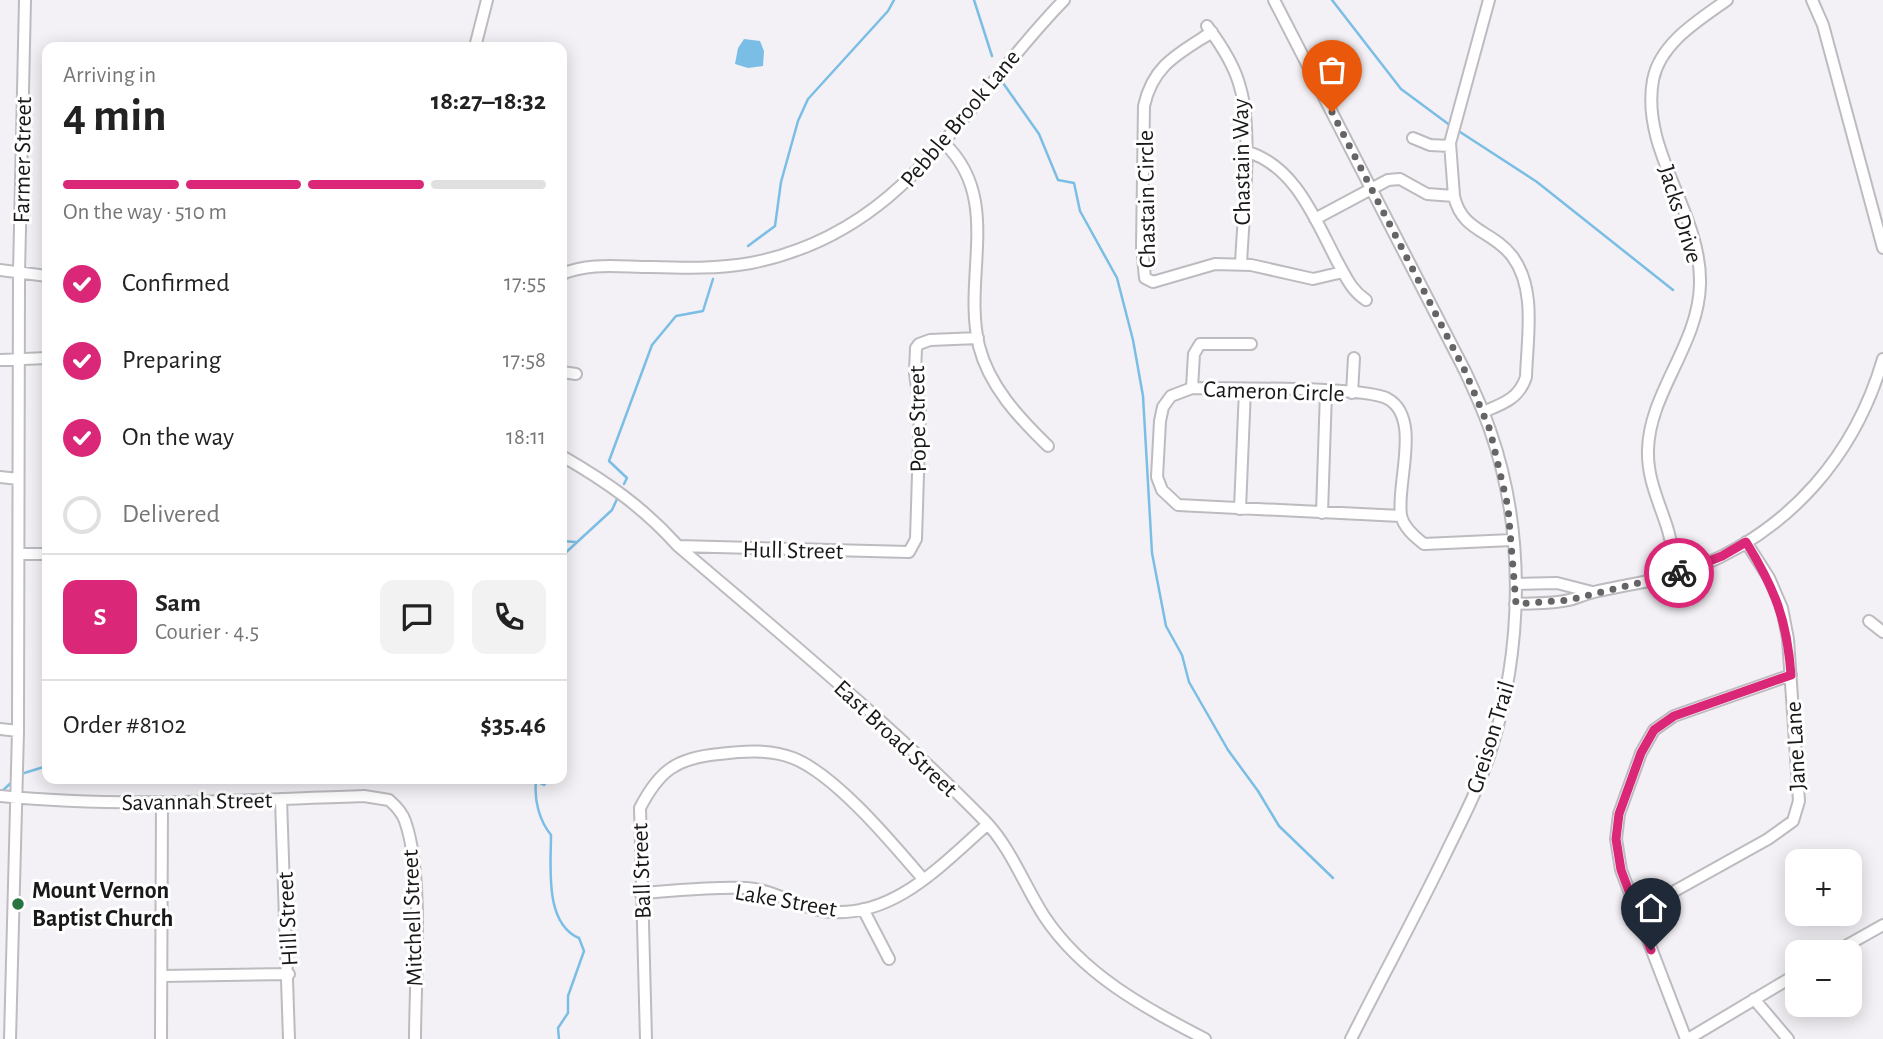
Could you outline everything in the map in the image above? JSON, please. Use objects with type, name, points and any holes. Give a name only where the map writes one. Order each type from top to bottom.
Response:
[{"type":"street","name":"Farmer Street","points":[[10,1039],[6,919],[18,732],[19,273],[25,0]]},
{"type":"street","points":[[476,42],[487,0]]},
{"type":"street","name":"Pebble Brook Lane","points":[[567,273],[590,266],[705,268],[775,257],[851,225],[904,186],[944,143],[1018,49],[1063,0]]},
{"type":"street","name":"Greison Trail","points":[[1274,0],[1465,371],[1483,412],[1502,471],[1513,540],[1516,604],[1512,660],[1504,706],[1489,755],[1470,804],[1351,1039]]},
{"type":"street","points":[[1483,412],[1516,396],[1526,377],[1527,289],[1522,272],[1511,254],[1466,222],[1458,211],[1454,196],[1450,146],[1489,0]]},
{"type":"street","name":"Jacks Drive","points":[[1677,573],[1668,529],[1650,474],[1648,449],[1657,412],[1690,335],[1700,284],[1692,240],[1656,138],[1651,101],[1654,77],[1663,55],[1687,30],[1727,0]]},
{"type":"street","points":[[1812,0],[1822,25],[1883,248]]},
{"type":"street","name":"Chastain Way","points":[[1209,29],[1240,85],[1245,151],[1241,264]]},
{"type":"street","name":"Chastain Circle","points":[[1209,29],[1167,62],[1154,75],[1148,87],[1144,106],[1145,278],[1153,282],[1215,264],[1241,264],[1312,279],[1343,272]]},
{"type":"street","points":[[1413,138],[1430,145],[1450,146]]},
{"type":"street","points":[[944,143],[959,157],[974,189],[978,338],[988,370],[1004,398],[1048,446]]},
{"type":"street","points":[[1245,151],[1260,155],[1284,172],[1315,219],[1353,292],[1366,300]]},
{"type":"street","points":[[1315,219],[1380,183],[1400,179],[1427,194],[1454,196]]},
{"type":"street","points":[[0,270],[42,275]]},
{"type":"street","name":"Pope Street","points":[[909,552],[916,539],[920,449],[916,348],[930,340],[978,338]]},
{"type":"street","points":[[1192,388],[1194,354],[1199,344],[1251,344]]},
{"type":"street","points":[[1352,393],[1354,358]]},
{"type":"street","points":[[0,360],[42,359]]},
{"type":"street","points":[[1516,604],[1569,600],[1592,592],[1677,573],[1705,564],[1746,542],[1806,494],[1850,441],[1864,416],[1883,359]]},
{"type":"street","points":[[567,373],[576,374]]},
{"type":"street","name":"Cameron Circle","points":[[1192,388],[1245,389],[1352,393],[1386,397],[1395,403],[1406,425],[1401,516],[1178,505],[1163,490],[1157,477],[1163,407],[1171,396],[1192,388]]},
{"type":"street","points":[[1240,509],[1245,389]]},
{"type":"street","points":[[1322,513],[1326,392]]},
{"type":"street","name":"East Broad Street","points":[[567,459],[622,492],[651,516],[678,546],[904,743],[988,824],[998,836],[1045,918],[1079,958],[1124,994],[1206,1039]]},
{"type":"street","points":[[0,477],[18,479]]},
{"type":"street","points":[[1401,516],[1413,535],[1424,544],[1513,540]]},
{"type":"street","name":"Jane Lane","points":[[1637,912],[1768,839],[1793,821],[1799,801],[1791,675],[1782,608],[1769,578],[1746,542]]},
{"type":"street","name":"Hull Street","points":[[678,546],[909,552]]},
{"type":"street","points":[[19,554],[42,554]]},
{"type":"street","points":[[1516,584],[1557,583],[1592,592]]},
{"type":"street","points":[[1869,621],[1883,632]]},
{"type":"street","points":[[1785,981],[1687,1039],[1621,870],[1616,839],[1619,814],[1638,761],[1654,730],[1674,716],[1791,675]]},
{"type":"street","points":[[0,729],[18,732]]},
{"type":"street","name":"Ball Street","points":[[646,1039],[640,893],[640,808],[651,786],[673,765],[704,755],[763,751],[794,758],[819,774],[877,826],[923,879]]},
{"type":"street","name":"Savannah Street","points":[[0,796],[162,805],[364,796],[392,803]]},
{"type":"street","name":"Hill Street","points":[[281,799],[289,974],[289,1039]]},
{"type":"street","name":"Mitchell Street","points":[[392,803],[405,818],[415,890],[415,1039]]},
{"type":"street","points":[[161,1039],[162,805]]},
{"type":"street","name":"Lake Street","points":[[640,893],[748,888],[769,892],[824,911],[863,909],[905,894],[988,824]]},
{"type":"street","points":[[863,909],[889,960]]},
{"type":"street","points":[[1856,940],[1883,925]]},
{"type":"street","points":[[162,976],[289,974]]},
{"type":"street","points":[[1754,999],[1788,1039]]},
{"type":"water","points":[[744,39],[760,41],[764,51],[763,66],[748,68],[735,64],[738,48]]},
{"type":"waterway","points":[[748,246],[775,226],[781,182],[798,121],[808,99],[888,11],[894,0]]},
{"type":"waterway","points":[[974,0],[992,56]]},
{"type":"waterway","points":[[1332,0],[1401,89],[1451,126]]},
{"type":"waterway","points":[[1003,83],[1039,134],[1058,180],[1074,183],[1080,211],[1117,278],[1133,340],[1143,396],[1152,553],[1166,626],[1182,655],[1189,682],[1228,750],[1279,826],[1333,878]]},
{"type":"waterway","points":[[1457,130],[1537,182],[1673,290]]},
{"type":"waterway","points":[[624,484],[627,478],[609,461],[652,345],[676,316],[703,311],[713,279]]},
{"type":"waterway","points":[[567,551],[612,510],[617,499]]},
{"type":"waterway","points":[[567,541],[576,542]]},
{"type":"waterway","points":[[21,774],[42,768]]},
{"type":"waterway","points":[[0,793],[13,781]]},
{"type":"waterway","points":[[536,784],[540,816],[551,835],[551,877],[555,907],[560,920],[568,931],[579,938],[584,951],[568,996],[568,1013],[558,1028],[559,1039]]},
{"type":"way so far","points":[[1332,112],[1465,371],[1490,430],[1502,471],[1513,540],[1516,604],[1569,600],[1592,592],[1626,587],[1679,573]]},
{"type":"place","name":"Mount Vernon Baptist Church","points":[[18,904]]},
{"type":"route","points":[[1651,950],[1621,870],[1616,839],[1619,814],[1641,753],[1654,730],[1674,716],[1791,675],[1782,608],[1769,578],[1746,542],[1722,556],[1679,573]]}]
